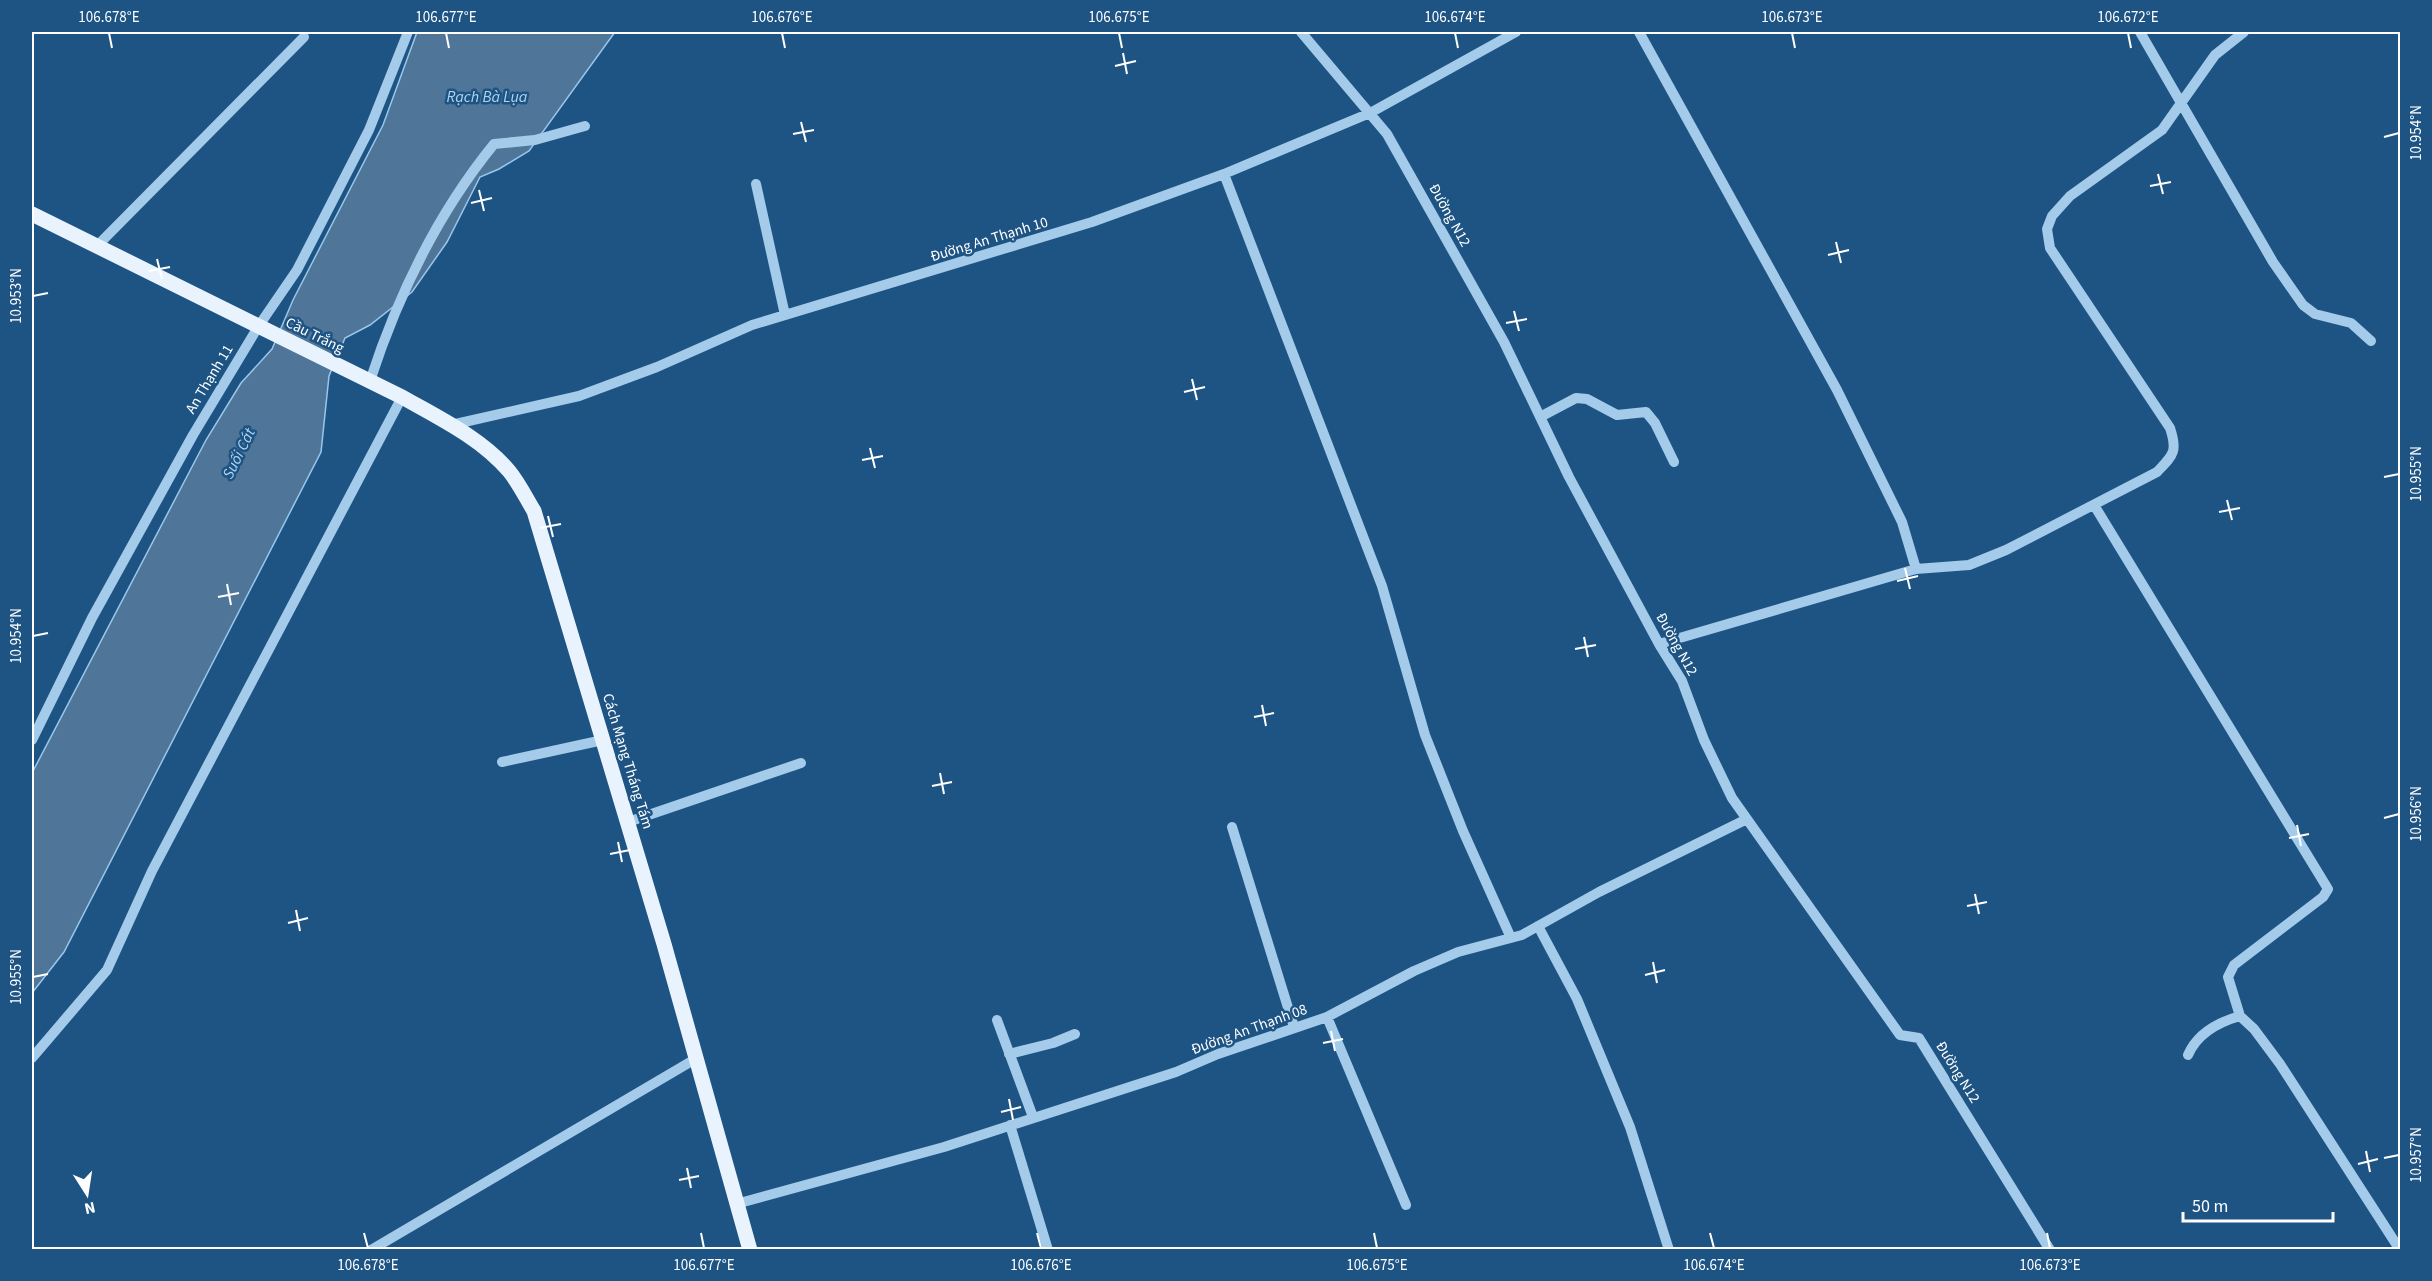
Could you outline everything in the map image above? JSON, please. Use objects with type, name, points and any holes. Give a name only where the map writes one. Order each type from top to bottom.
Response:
[{"type":"main road","points":[[32,214],[262,329]]},
{"type":"main road","name":"Cầu Trắng","points":[[262,329],[348,371]]},
{"type":"main road","name":"Cách Mạng Tháng Tám","points":[[348,371],[402,397],[451,425],[487,450],[509,472],[534,511],[628,822],[750,1250]]},
{"type":"street","name":"An Thạnh 11","points":[[32,740],[98,608],[193,435],[262,329],[297,270],[363,141],[408,32]]},
{"type":"street","name":"Đường N12","points":[[1301,32],[1387,134],[1498,332],[1659,644],[1682,681],[1704,740],[1732,798],[1900,1035],[1919,1038],[2050,1250]]},
{"type":"street","name":"Đường An Thạnh 10","points":[[451,425],[579,396],[657,367],[752,325],[1092,222],[1224,174],[1370,113],[1516,32]]},
{"type":"street","points":[[1639,32],[1837,390],[1902,522],[1916,569]]},
{"type":"street","points":[[2140,32],[2273,262],[2303,305],[2315,314],[2351,323],[2371,341]]},
{"type":"street","points":[[1659,644],[1916,569],[1969,565],[2006,550],[2157,472],[2173,454],[2176,444],[2170,428],[2050,248],[2047,229],[2052,216],[2070,196],[2162,130],[2215,55],[2244,32]]},
{"type":"street","points":[[96,247],[304,37]]},
{"type":"street","points":[[370,381],[389,321],[406,286],[451,201],[494,144],[535,140],[585,126]]},
{"type":"street","points":[[1224,174],[1382,586],[1425,735],[1463,831],[1511,938]]},
{"type":"street","points":[[756,184],[785,315]]},
{"type":"street","points":[[32,1058],[107,970],[152,871],[402,397]]},
{"type":"street","points":[[1540,417],[1576,398],[1587,399],[1617,415],[1647,412],[1655,423],[1674,462]]},
{"type":"street","points":[[2094,505],[2328,889],[2323,897],[2234,965],[2228,976],[2240,1016],[2254,1029],[2280,1064],[2400,1250]]},
{"type":"street","points":[[502,762],[603,740]]},
{"type":"street","points":[[628,822],[801,763]]},
{"type":"street","name":"Đường An Thạnh 08","points":[[736,1204],[828,1180],[1010,1125],[1176,1072],[1294,1027],[1327,1017],[1414,971],[1458,952],[1511,938],[1538,926],[1599,892],[1747,819]]},
{"type":"street","points":[[1232,827],[1294,1027]]},
{"type":"street","points":[[1538,926],[1576,999],[1630,1127],[1669,1250]]},
{"type":"street","points":[[2188,1055],[2194,1043],[2220,1022],[2240,1016]]},
{"type":"street","points":[[1327,1017],[1406,1205]]},
{"type":"street","points":[[997,1020],[1033,1117]]},
{"type":"street","points":[[1009,1054],[1053,1043],[1075,1034]]},
{"type":"street","points":[[371,1250],[696,1058]]},
{"type":"street","points":[[1010,1125],[1048,1250]]},
{"type":"water","points":[[417,32],[615,32],[529,151],[499,169],[480,177],[447,242],[412,292],[370,325],[345,338],[329,376],[321,452],[64,952],[32,993],[32,773],[206,440],[241,383],[272,349],[293,300],[383,125]]},
{"type":"water label","name":"Rạch Bà Lụa","points":[[487,96]]},
{"type":"water label","name":"Suối Cát","points":[[238,453]]}]
